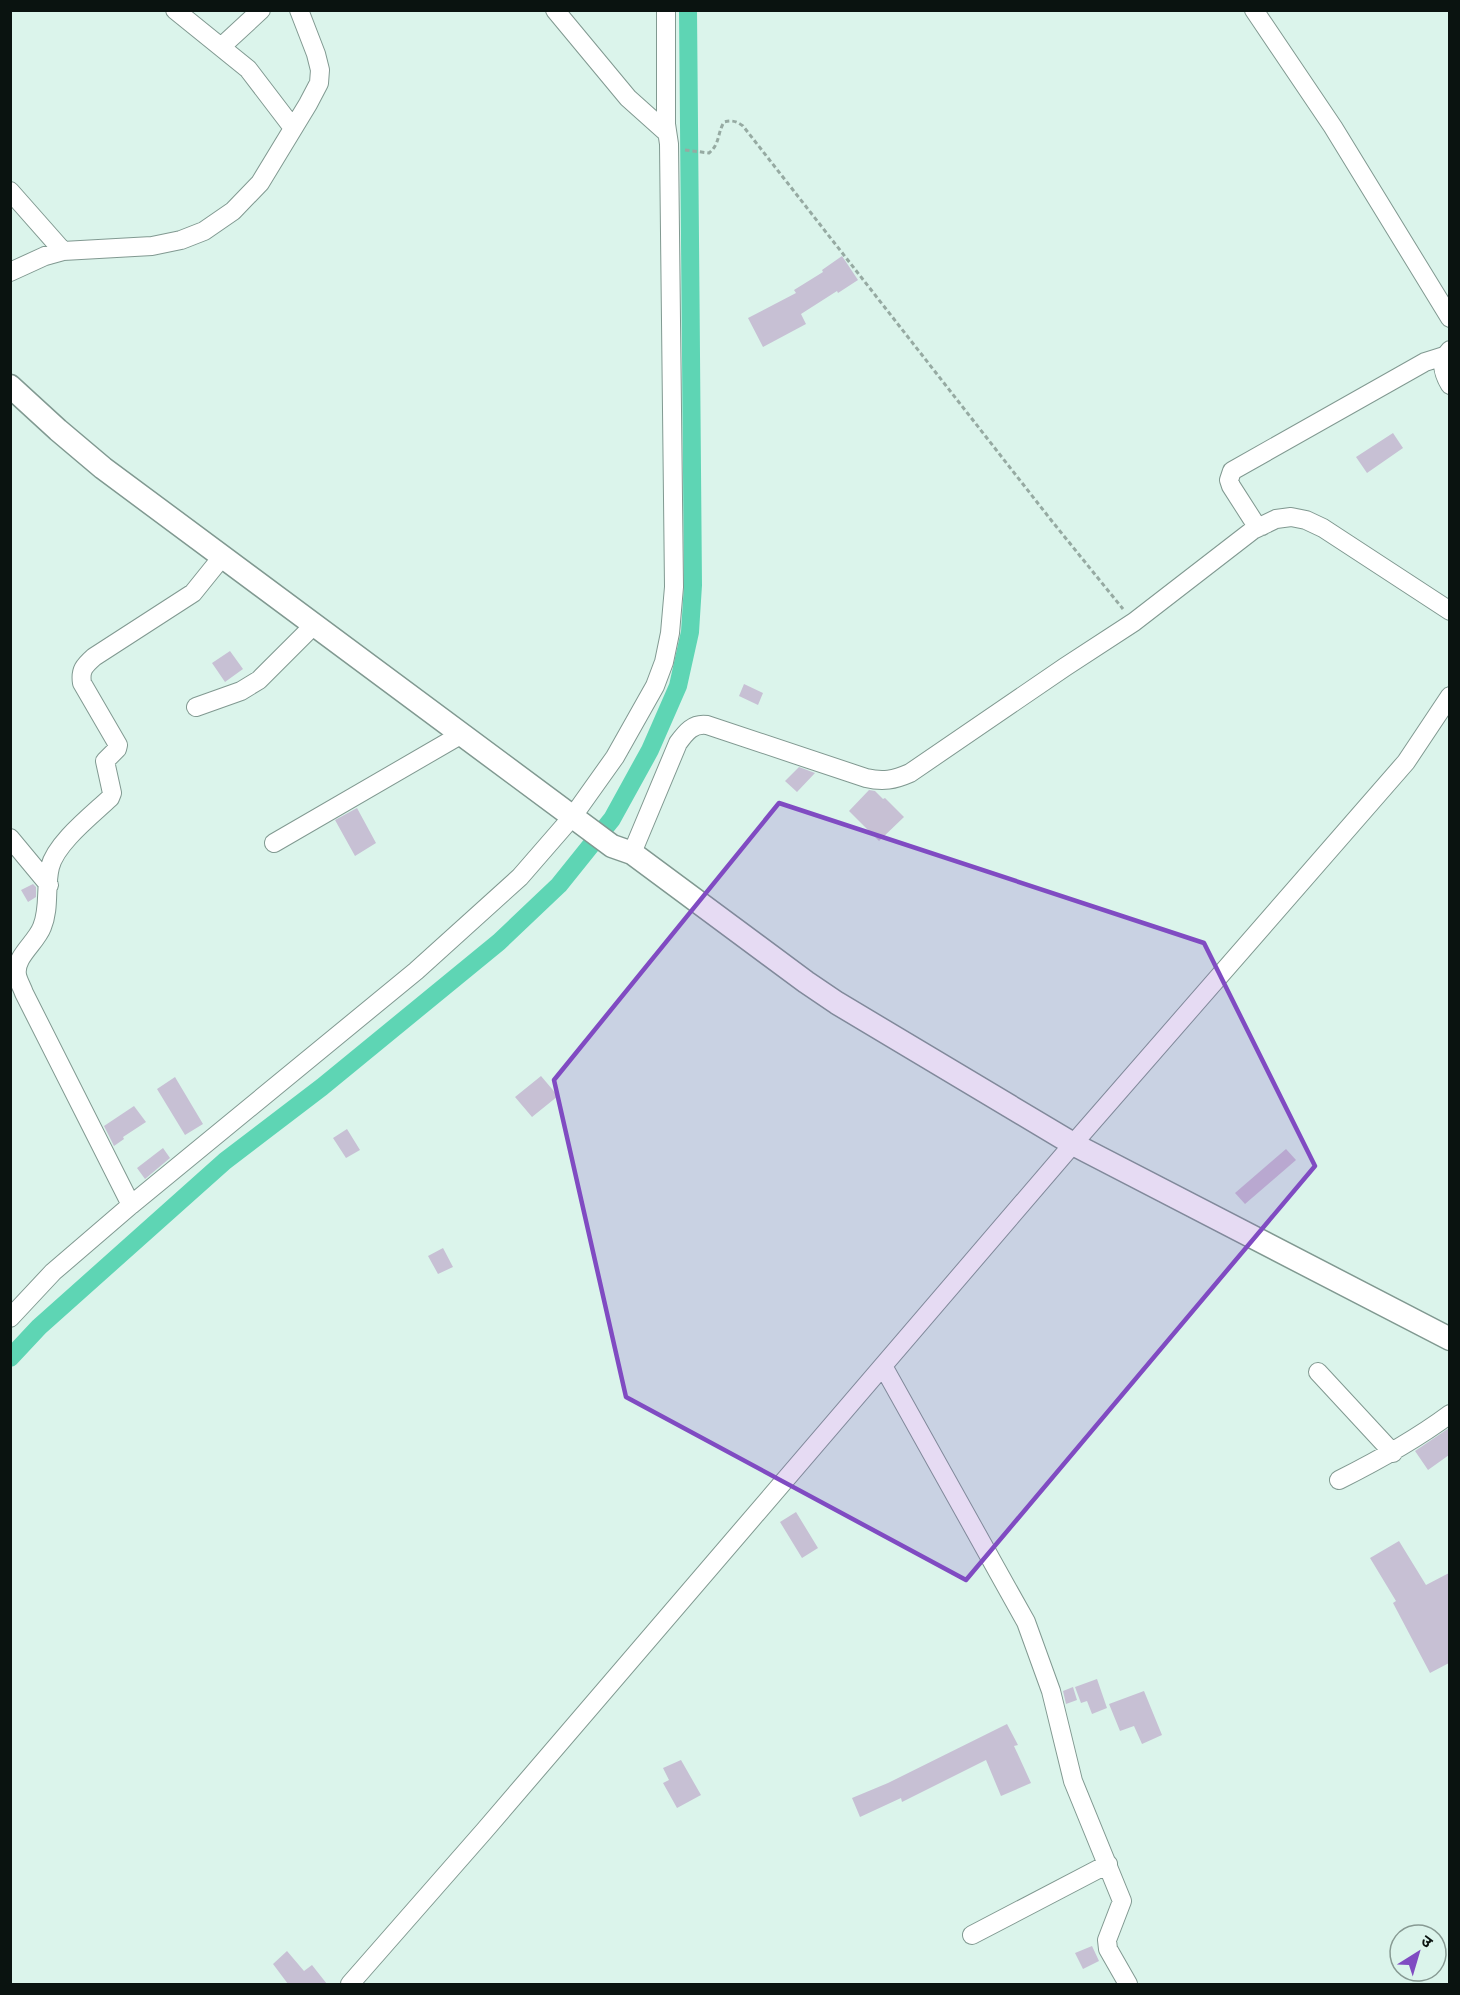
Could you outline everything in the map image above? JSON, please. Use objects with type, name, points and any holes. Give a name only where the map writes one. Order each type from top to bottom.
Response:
[{"type":"street","points":[[175,10],[257,78],[293,128]]},
{"type":"street","points":[[222,47],[261,10]]},
{"type":"street","points":[[10,272],[45,256],[63,251],[152,246],[181,240],[204,231],[233,211],[260,183],[319,83],[320,70],[316,54],[299,10]]},
{"type":"street","points":[[555,10],[628,98],[666,132]]},
{"type":"street","points":[[10,1318],[53,1272],[416,971],[582,823],[615,757],[655,686],[664,662],[670,633],[674,587],[666,10]]},
{"type":"street","points":[[1254,10],[1333,127],[1449,318]]},
{"type":"street","points":[[10,191],[63,251]]},
{"type":"street","points":[[1255,521],[1229,480],[1237,467],[1425,362],[1447,353]]},
{"type":"street","points":[[1447,353],[1442,365],[1449,385]]},
{"type":"street","points":[[10,386],[88,457],[222,557],[582,823],[622,849],[837,1003],[1073,1144],[1449,1339]]},
{"type":"street","points":[[1255,521],[1291,517],[1306,520],[1323,528],[1449,611]]},
{"type":"street","points":[[622,849],[678,743],[686,732],[698,724],[718,728],[866,778],[880,781],[895,780],[910,773],[1134,622],[1252,530],[1255,521]]},
{"type":"street","points":[[131,1205],[24,993],[17,974],[19,961],[42,929],[50,867],[56,855],[72,833],[110,798],[112,793],[105,761],[118,745],[82,683],[81,674],[84,666],[94,657],[193,592],[222,557]]},
{"type":"street","points":[[196,707],[241,691],[259,680],[314,625]]},
{"type":"street","points":[[350,1984],[1073,1144],[1406,762],[1449,696]]},
{"type":"street","points":[[274,843],[462,734]]},
{"type":"street","points":[[10,838],[49,885]]},
{"type":"street","points":[[883,1366],[1026,1623],[1051,1691],[1073,1781],[1122,1901],[1107,1940],[1108,1949],[1128,1984]]},
{"type":"street","points":[[1318,1372],[1393,1453]]},
{"type":"street","points":[[1339,1480],[1412,1442],[1449,1414]]},
{"type":"street","points":[[972,1935],[1108,1864]]},
{"type":"path","points":[[680,150],[709,153],[715,148],[724,122],[730,120],[743,126],[1051,520],[1134,622]]},
{"type":"highlighted area","points":[[779,803],[1204,943],[1315,1166],[966,1580],[626,1397],[554,1080]]},
{"type":"building","points":[[842,256],[858,280],[801,314],[806,324],[763,347],[748,318],[796,293],[794,290],[823,272],[822,270]]},
{"type":"building","points":[[1393,433],[1403,448],[1367,473],[1356,457]]},
{"type":"building","points":[[230,651],[243,669],[225,682],[212,663]]},
{"type":"building","points":[[744,684],[763,693],[758,705],[739,696]]},
{"type":"building","points":[[799,767],[815,773],[797,792],[785,781]]},
{"type":"building","points":[[869,790],[885,798],[904,817],[879,841],[849,811]]},
{"type":"building","points":[[357,808],[376,843],[355,856],[335,820]]},
{"type":"building","points":[[33,884],[36,887],[36,897],[28,902],[21,890]]},
{"type":"building","points":[[541,1076],[558,1096],[532,1117],[515,1097]]},
{"type":"building","points":[[175,1077],[203,1124],[185,1135],[157,1089]]},
{"type":"building","points":[[134,1106],[146,1122],[114,1146],[104,1126]]},
{"type":"building","points":[[347,1129],[360,1150],[346,1158],[333,1138]]},
{"type":"building","points":[[163,1148],[170,1158],[145,1179],[137,1168]]},
{"type":"building","points":[[1286,1149],[1296,1160],[1245,1204],[1235,1193]]},
{"type":"building","points":[[443,1248],[453,1267],[438,1274],[428,1256]]},
{"type":"building","points":[[1449,1428],[1449,1455],[1428,1470],[1415,1451]]},
{"type":"building","points":[[796,1512],[818,1548],[802,1558],[780,1522]]},
{"type":"building","points":[[1399,1541],[1426,1585],[1449,1573],[1449,1663],[1430,1673],[1393,1603],[1396,1601],[1370,1558]]},
{"type":"building","points":[[1097,1679],[1107,1708],[1092,1714],[1087,1701],[1081,1703],[1075,1687]]},
{"type":"building","points":[[1073,1687],[1077,1700],[1066,1704],[1063,1691]]},
{"type":"building","points":[[1144,1691],[1162,1735],[1142,1744],[1134,1726],[1120,1731],[1109,1704]]},
{"type":"building","points":[[1007,1724],[1018,1745],[1014,1746],[1031,1783],[1001,1796],[986,1760],[902,1802],[901,1798],[860,1817],[852,1798],[888,1783]]},
{"type":"building","points":[[681,1760],[701,1795],[677,1808],[663,1783],[669,1780],[663,1768]]},
{"type":"building","points":[[1092,1946],[1099,1961],[1083,1969],[1075,1953]]},
{"type":"building","points":[[287,1951],[304,1971],[312,1965],[327,1984],[288,1984],[273,1964]]},
{"type":"waterway","points":[[10,1358],[39,1327],[225,1161],[322,1087],[499,942],[559,885],[612,819],[650,750],[678,686],[690,632],[693,585],[688,10]]}]
